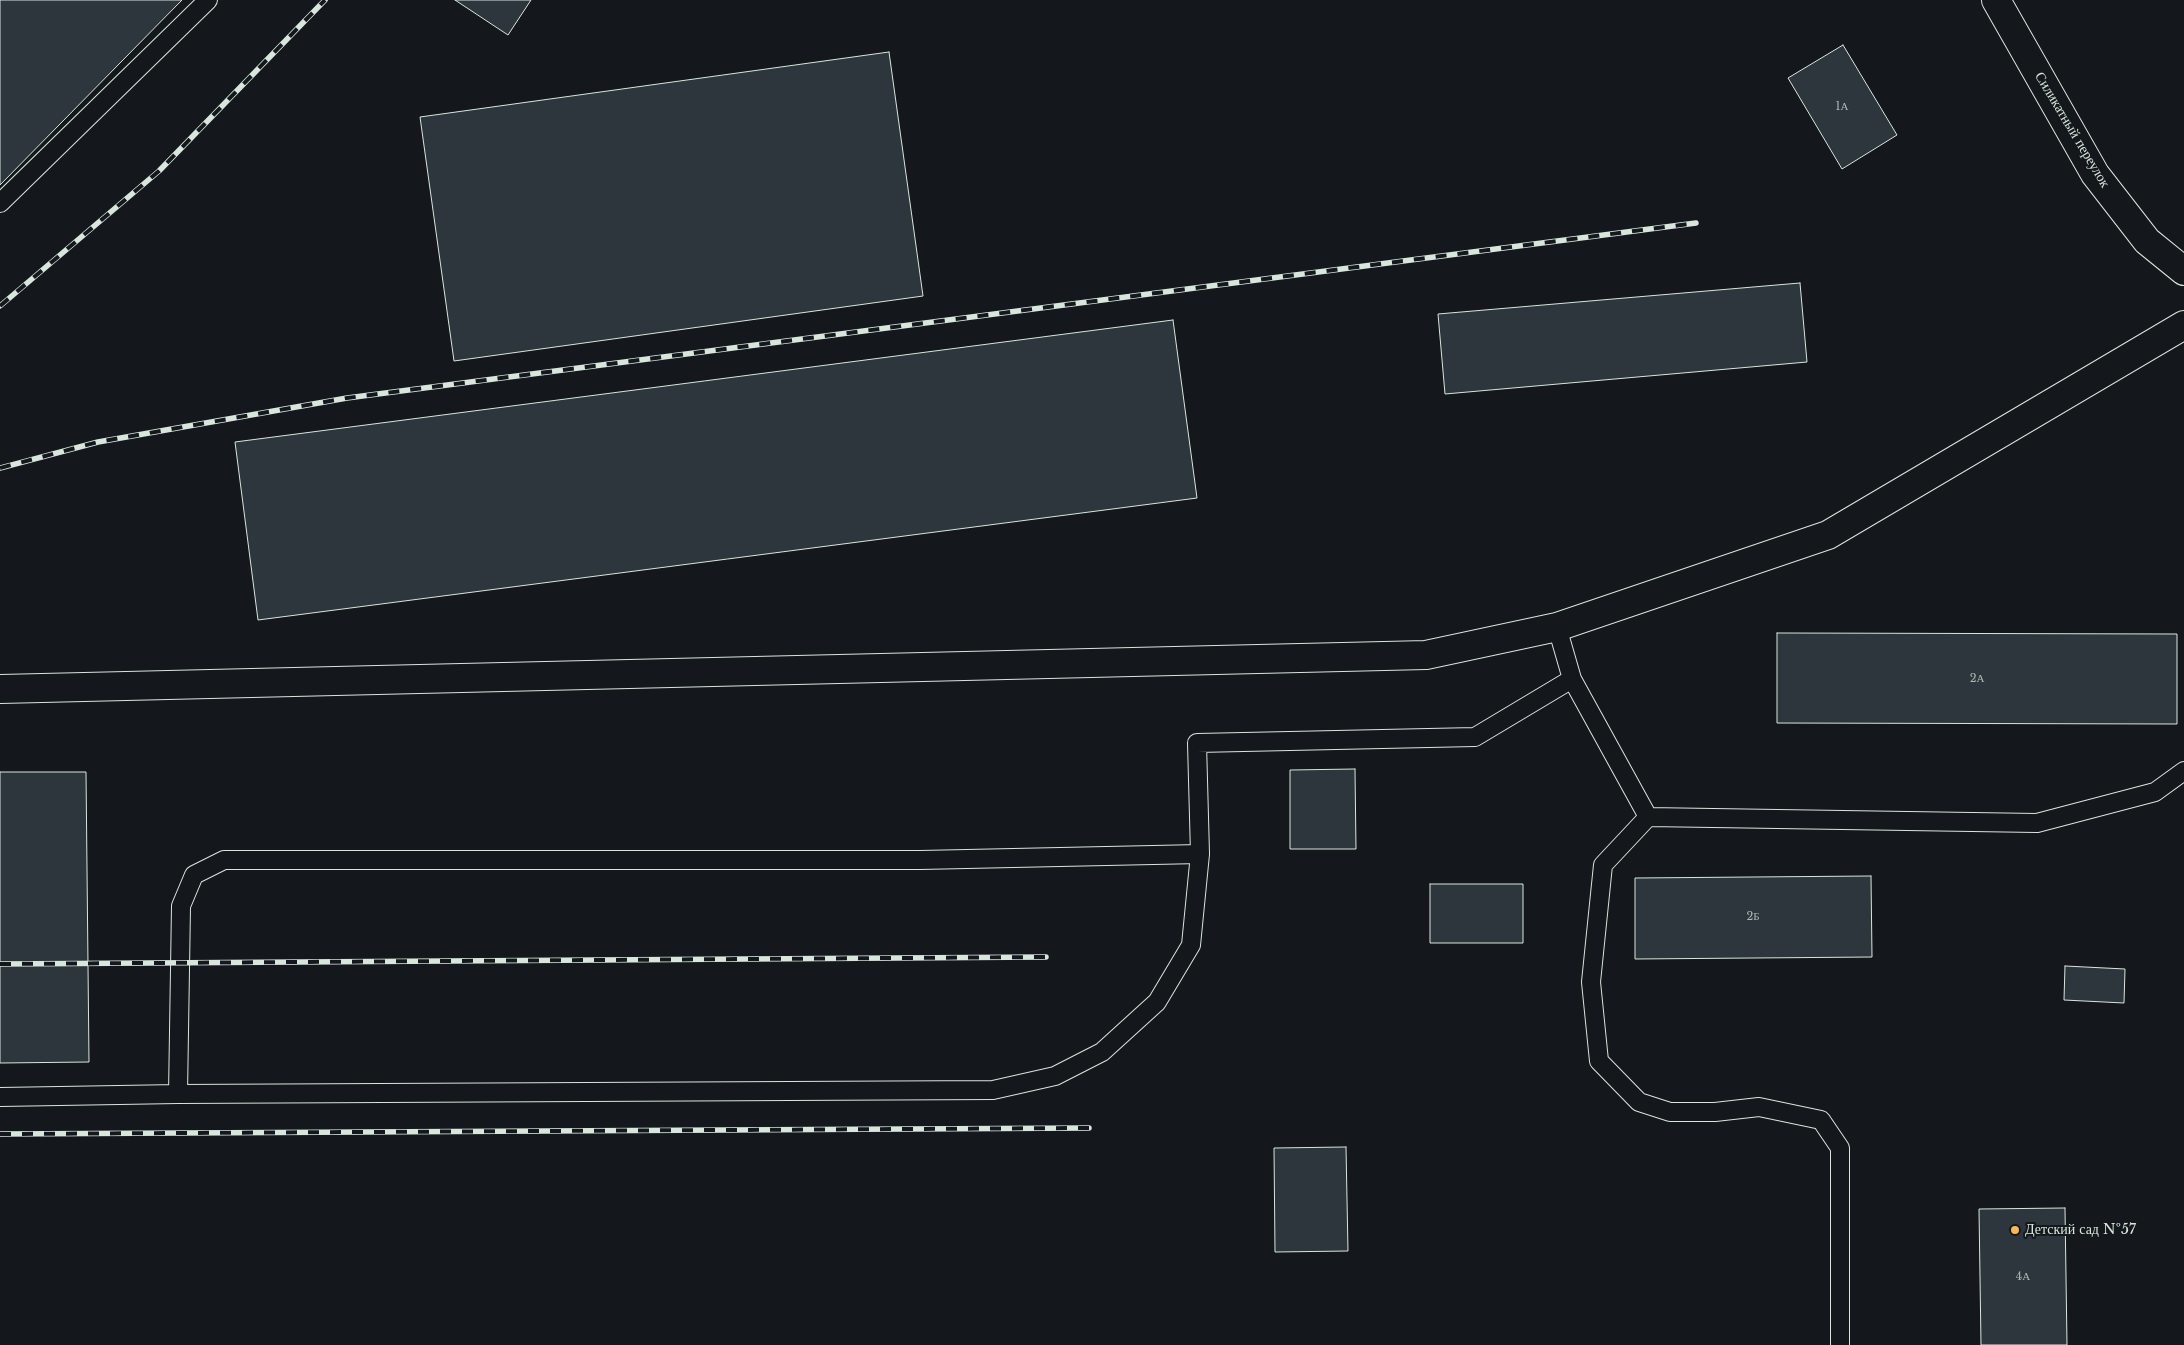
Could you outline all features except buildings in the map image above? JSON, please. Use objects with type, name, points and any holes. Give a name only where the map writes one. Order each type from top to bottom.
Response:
[{"type":"street","name":"Силикатный переулок","points":[[1996,0],[2095,174],[2147,241],[2184,271]]},
{"type":"street","points":[[0,689],[1426,655],[1557,628],[1828,535],[2184,325]]},
{"type":"lane","points":[[0,204],[208,0]]},
{"type":"lane","points":[[1557,628],[1572,679],[1648,817]]},
{"type":"lane","points":[[0,1096],[993,1090],[1055,1076],[1102,1052],[1157,1002],[1191,944],[1200,854],[1197,744],[1475,737],[1572,679]]},
{"type":"lane","points":[[1840,1345],[1840,1148],[1821,1120],[1760,1107],[1715,1112],[1670,1112],[1639,1102],[1599,1061],[1591,982],[1603,865],[1648,817],[2037,823],[2155,792],[2184,771]]},
{"type":"lane","points":[[178,1094],[181,906],[194,875],[224,860],[920,860],[1200,854]]},
{"type":"railway","points":[[0,306],[159,171],[325,0]]},
{"type":"railway","points":[[0,468],[98,442],[347,398],[1696,223]]},
{"type":"railway","points":[[0,964],[1046,957]]},
{"type":"railway","points":[[0,1134],[1089,1128]]},
{"type":"place","name":"Детский сад №57","points":[[2015,1230]]}]
